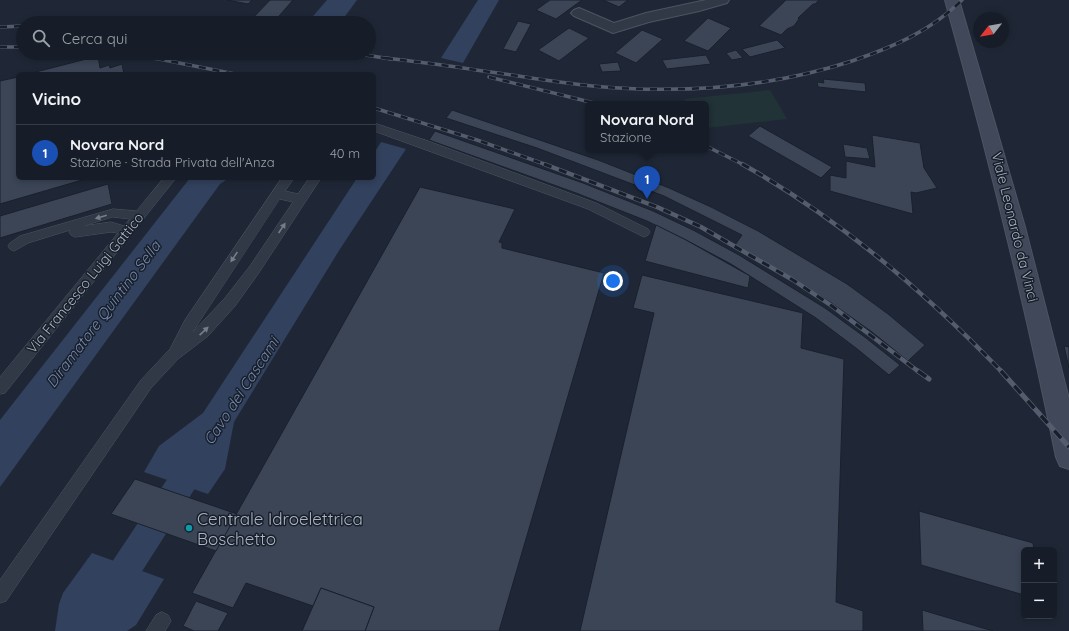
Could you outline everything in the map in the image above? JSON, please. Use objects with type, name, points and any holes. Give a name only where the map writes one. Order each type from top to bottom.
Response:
[{"type":"street","points":[[579,13],[613,28],[646,18],[699,7],[722,0]]},
{"type":"street","name":"Viale Leonardo da Vinci","points":[[952,0],[982,98],[1052,374],[1069,457]]},
{"type":"lane","points":[[376,128],[592,206],[644,232]]},
{"type":"lane","name":"Via Francesco Luigi Gattico","points":[[0,388],[168,180]]},
{"type":"lane","points":[[173,355],[190,324],[287,180]]},
{"type":"lane","points":[[0,595],[146,384],[173,355],[203,332],[230,302],[254,270],[314,180]]},
{"type":"lane","points":[[277,194],[301,200]]},
{"type":"lane","points":[[127,231],[111,227],[83,230],[23,247],[14,246],[24,239],[113,213],[139,216]]},
{"type":"shaded area","points":[[770,90],[787,119],[709,128],[709,101],[685,101],[684,99]]},
{"type":"water","points":[[327,0],[357,0],[345,16],[313,16]]},
{"type":"water","points":[[478,0],[499,0],[463,63],[441,58]]},
{"type":"water","points":[[381,142],[406,149],[340,249],[234,422],[225,469],[208,494],[144,472],[159,446],[203,413],[356,180],[376,180],[376,150]]},
{"type":"water","name":"Diramatore Quintino Sella","points":[[188,180],[226,180],[220,184],[0,487],[0,420]]},
{"type":"water","points":[[92,553],[164,579],[136,625],[127,631],[55,631],[59,604],[63,593]]},
{"type":"building","points":[[227,0],[252,0],[248,4]]},
{"type":"building","points":[[270,0],[293,0],[279,16],[255,16]]},
{"type":"building","points":[[550,0],[582,0],[556,19],[536,10]]},
{"type":"building","points":[[603,0],[628,0],[619,7]]},
{"type":"building","points":[[786,0],[819,0],[798,18],[799,19],[794,26],[787,29],[781,35],[759,26]]},
{"type":"building","points":[[708,18],[731,28],[708,51],[684,41]]},
{"type":"building","points":[[518,21],[531,24],[516,52],[503,49]]},
{"type":"building","points":[[569,28],[589,38],[559,61],[538,50]]},
{"type":"building","points":[[642,30],[663,39],[636,63],[615,53]]},
{"type":"building","points":[[777,40],[785,48],[750,57],[742,49]]},
{"type":"building","points":[[736,50],[743,58],[732,60],[726,53]]},
{"type":"building","points":[[706,55],[711,64],[667,69],[662,60]]},
{"type":"building","points":[[82,60],[99,60],[100,68],[109,65],[110,68],[122,64],[124,72],[36,72]]},
{"type":"building","points":[[618,62],[621,71],[602,72],[599,64]]},
{"type":"building","points":[[16,77],[16,180],[82,180],[0,204],[0,81]]},
{"type":"building","points":[[823,79],[865,83],[866,92],[818,87],[817,82],[824,83]]},
{"type":"building","points":[[452,110],[598,160],[669,188],[711,207],[758,231],[847,284],[888,314],[925,345],[908,361],[872,332],[830,302],[735,245],[742,235],[664,196],[537,148],[446,118]]},
{"type":"building","points":[[760,126],[832,167],[821,178],[748,136]]},
{"type":"building","points":[[435,131],[583,183],[653,211],[693,230],[739,255],[825,308],[900,365],[889,375],[816,318],[731,264],[686,240],[647,221],[576,193],[429,140]]},
{"type":"building","points":[[872,135],[920,143],[924,168],[937,188],[916,193],[911,192],[913,214],[830,191],[830,175],[846,178],[846,161],[875,167]]},
{"type":"building","points":[[843,144],[867,148],[870,159],[845,157]]},
{"type":"building","points":[[108,184],[112,204],[0,238],[0,216]]},
{"type":"building","points":[[420,187],[515,209],[499,242],[502,243],[502,248],[604,273],[499,631],[365,631],[374,607],[321,588],[313,606],[246,583],[233,608],[192,593]]},
{"type":"building","points":[[656,225],[750,276],[748,288],[645,261]]},
{"type":"building","points":[[642,275],[803,313],[801,348],[844,359],[836,602],[863,611],[863,631],[580,631],[654,313],[633,308]]},
{"type":"building","points":[[1064,346],[1069,347],[1069,368]]},
{"type":"building","name":"Centrale Idroelettrica Boschetto","points":[[135,479],[237,514],[216,551],[111,514]]},
{"type":"building","points":[[919,511],[1033,543],[1034,547],[1021,547],[1021,594],[921,565]]},
{"type":"building","points":[[321,588],[374,607],[365,631],[302,631]]},
{"type":"building","points":[[196,601],[228,613],[218,631],[194,631],[183,626]]},
{"type":"building","points":[[922,610],[993,631],[923,631]]},
{"type":"waterway","name":"Cavo dei Cascami","points":[[80,631],[121,576],[198,458]]},
{"type":"railway","points":[[386,58],[592,86],[658,89],[724,87],[789,77],[821,70],[867,56],[911,37],[938,21],[962,0]]},
{"type":"railway","points":[[0,27],[16,26]]},
{"type":"railway","points":[[0,47],[16,47]]},
{"type":"railway","points":[[376,57],[391,59]]},
{"type":"railway","points":[[164,60],[225,72]]},
{"type":"railway","points":[[489,77],[586,101]]},
{"type":"railway","points":[[376,109],[477,140],[547,165]]},
{"type":"railway","points":[[709,148],[742,164]]},
{"type":"railway","points":[[544,164],[657,207],[701,227],[793,280],[832,306],[919,372]]},
{"type":"railway","points":[[742,164],[813,208],[880,258],[943,313],[1002,372]]},
{"type":"railway","points":[[918,371],[929,379]]},
{"type":"railway","points":[[1001,371],[1069,447]]},
{"type":"place","name":"Novara Nord","points":[[647,199]]},
{"type":"place","name":"Centrale Idroelettrica Boschetto","points":[[189,528]]}]
